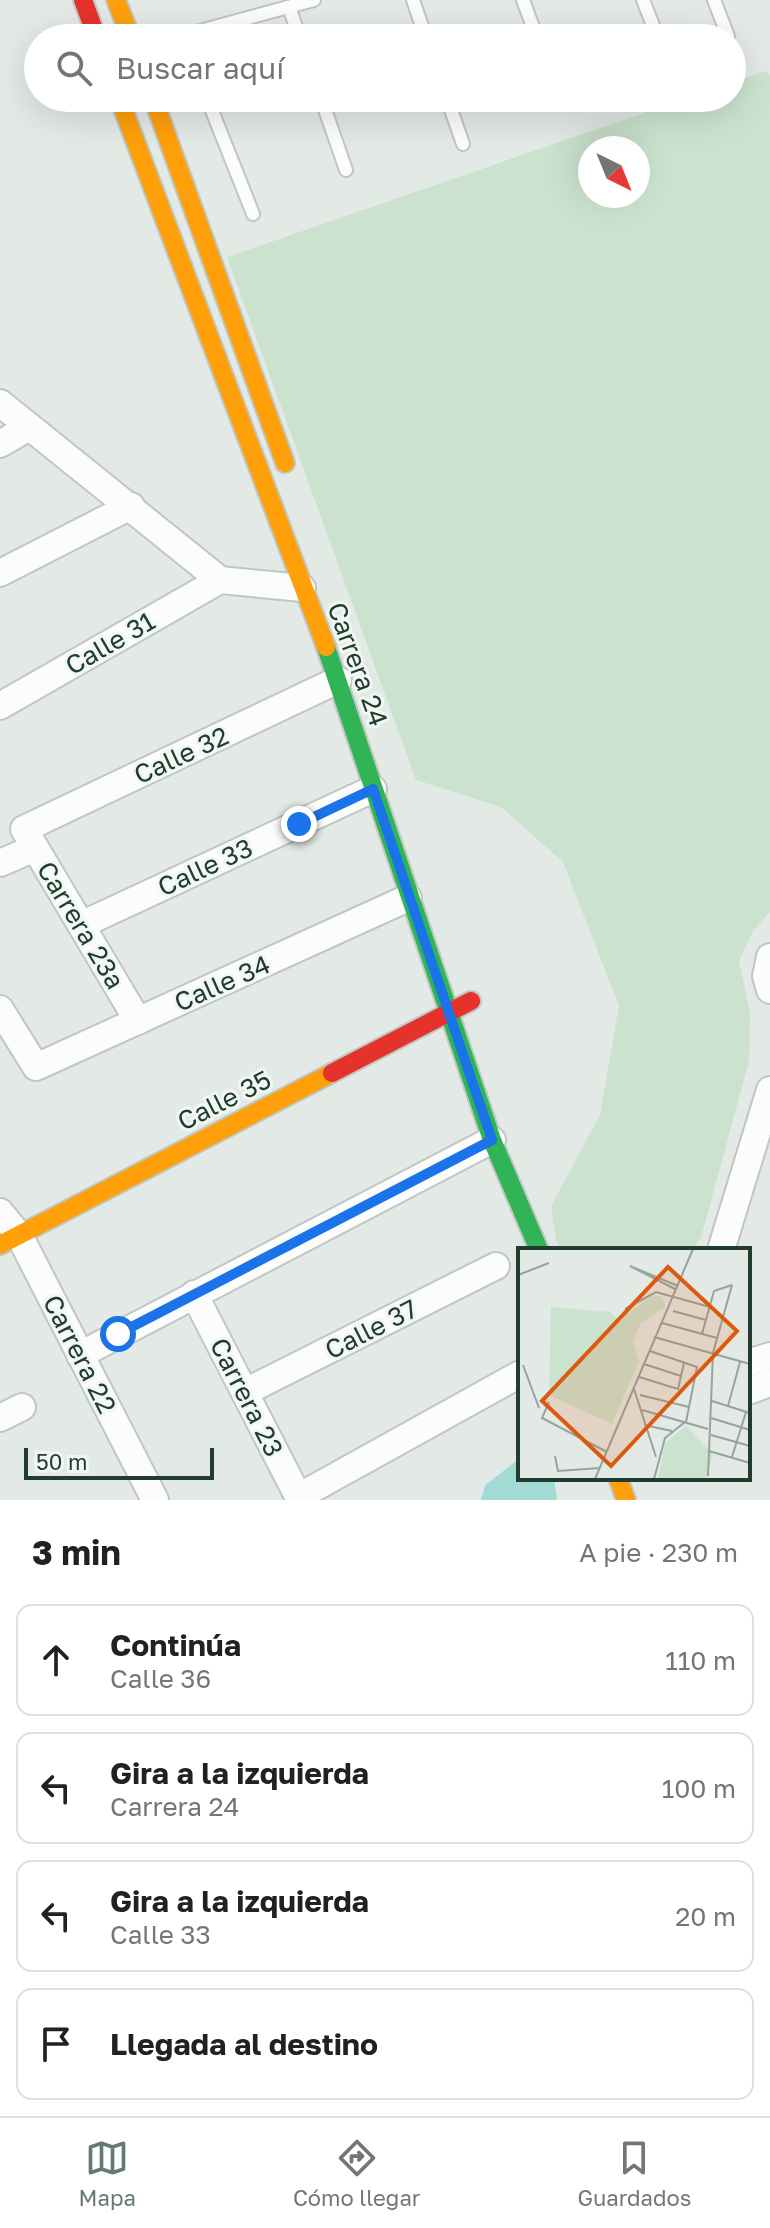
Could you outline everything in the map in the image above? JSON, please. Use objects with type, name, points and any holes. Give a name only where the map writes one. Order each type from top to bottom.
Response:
[{"type":"main road","points":[[83,0],[92,24]]},
{"type":"main road","points":[[116,0],[125,24]]},
{"type":"main road","name":"Carrera 24","points":[[124,112],[338,680],[408,898],[492,1140],[539,1248]]},
{"type":"main road","points":[[158,112],[293,484]]},
{"type":"main road","name":"Calle 35","points":[[10,1240],[448,1014],[469,994],[478,1021]]},
{"type":"main road","name":"Carrera 24","points":[[535,1190],[546,1226],[540,1248]]},
{"type":"main road","points":[[619,1480],[626,1500]]},
{"type":"street","points":[[0,403],[220,580],[302,588]]},
{"type":"street","points":[[0,444],[29,427]]},
{"type":"street","points":[[0,573],[131,506]]},
{"type":"street","name":"Calle 31","points":[[0,706],[220,580]]},
{"type":"street","name":"Calle 32","points":[[0,863],[29,838],[338,680]]},
{"type":"street","name":"Calle 33","points":[[81,925],[373,789]]},
{"type":"street","name":"Carrera 23a","points":[[29,838],[138,1021]]},
{"type":"street","name":"Calle 34","points":[[0,1009],[36,1067],[408,898]]},
{"type":"street","points":[[770,957],[766,976],[770,990]]},
{"type":"street","points":[[722,1248],[770,1090]]},
{"type":"street","points":[[80,1355],[492,1140]]},
{"type":"street","name":"Carrera 22","points":[[0,1212],[10,1240],[80,1355],[155,1500]]},
{"type":"street","name":"Calle 37","points":[[245,1392],[496,1266]]},
{"type":"street","name":"Carrera 23","points":[[194,1294],[299,1498]]},
{"type":"street","points":[[750,1362],[770,1356]]},
{"type":"street","points":[[299,1498],[518,1375]]},
{"type":"street","points":[[750,1390],[770,1383]]},
{"type":"lane","points":[[228,24],[314,0]]},
{"type":"lane","points":[[413,0],[421,24]]},
{"type":"lane","points":[[523,0],[532,24]]},
{"type":"lane","points":[[643,0],[652,24]]},
{"type":"lane","points":[[714,0],[723,24]]},
{"type":"lane","points":[[289,7],[295,24]]},
{"type":"lane","points":[[213,112],[253,214]]},
{"type":"lane","points":[[326,112],[346,170]]},
{"type":"lane","points":[[452,112],[463,144]]},
{"type":"green space","points":[[766,71],[770,76],[770,912],[753,931],[739,961],[750,1013],[749,1061],[701,1238],[693,1248],[560,1248],[551,1206],[600,1115],[619,1006],[563,862],[501,807],[416,780],[227,257],[646,112],[746,112],[746,77]]},
{"type":"water","points":[[518,1460],[518,1480],[554,1480],[557,1500],[481,1500],[485,1485]]},
{"type":"traffic: fast","points":[[326,647],[492,1140],[538,1248]]},
{"type":"traffic: slow","points":[[116,0],[125,24]]},
{"type":"traffic: slow","points":[[124,112],[326,647]]},
{"type":"traffic: slow","points":[[158,112],[285,463]]},
{"type":"traffic: slow","points":[[0,1245],[332,1073]]},
{"type":"traffic: slow","points":[[619,1480],[626,1500]]},
{"type":"traffic: jam","points":[[83,0],[92,24]]},
{"type":"traffic: jam","points":[[332,1073],[471,1001]]},
{"type":"route","points":[[118,1334],[492,1140],[373,789],[299,824]]}]
